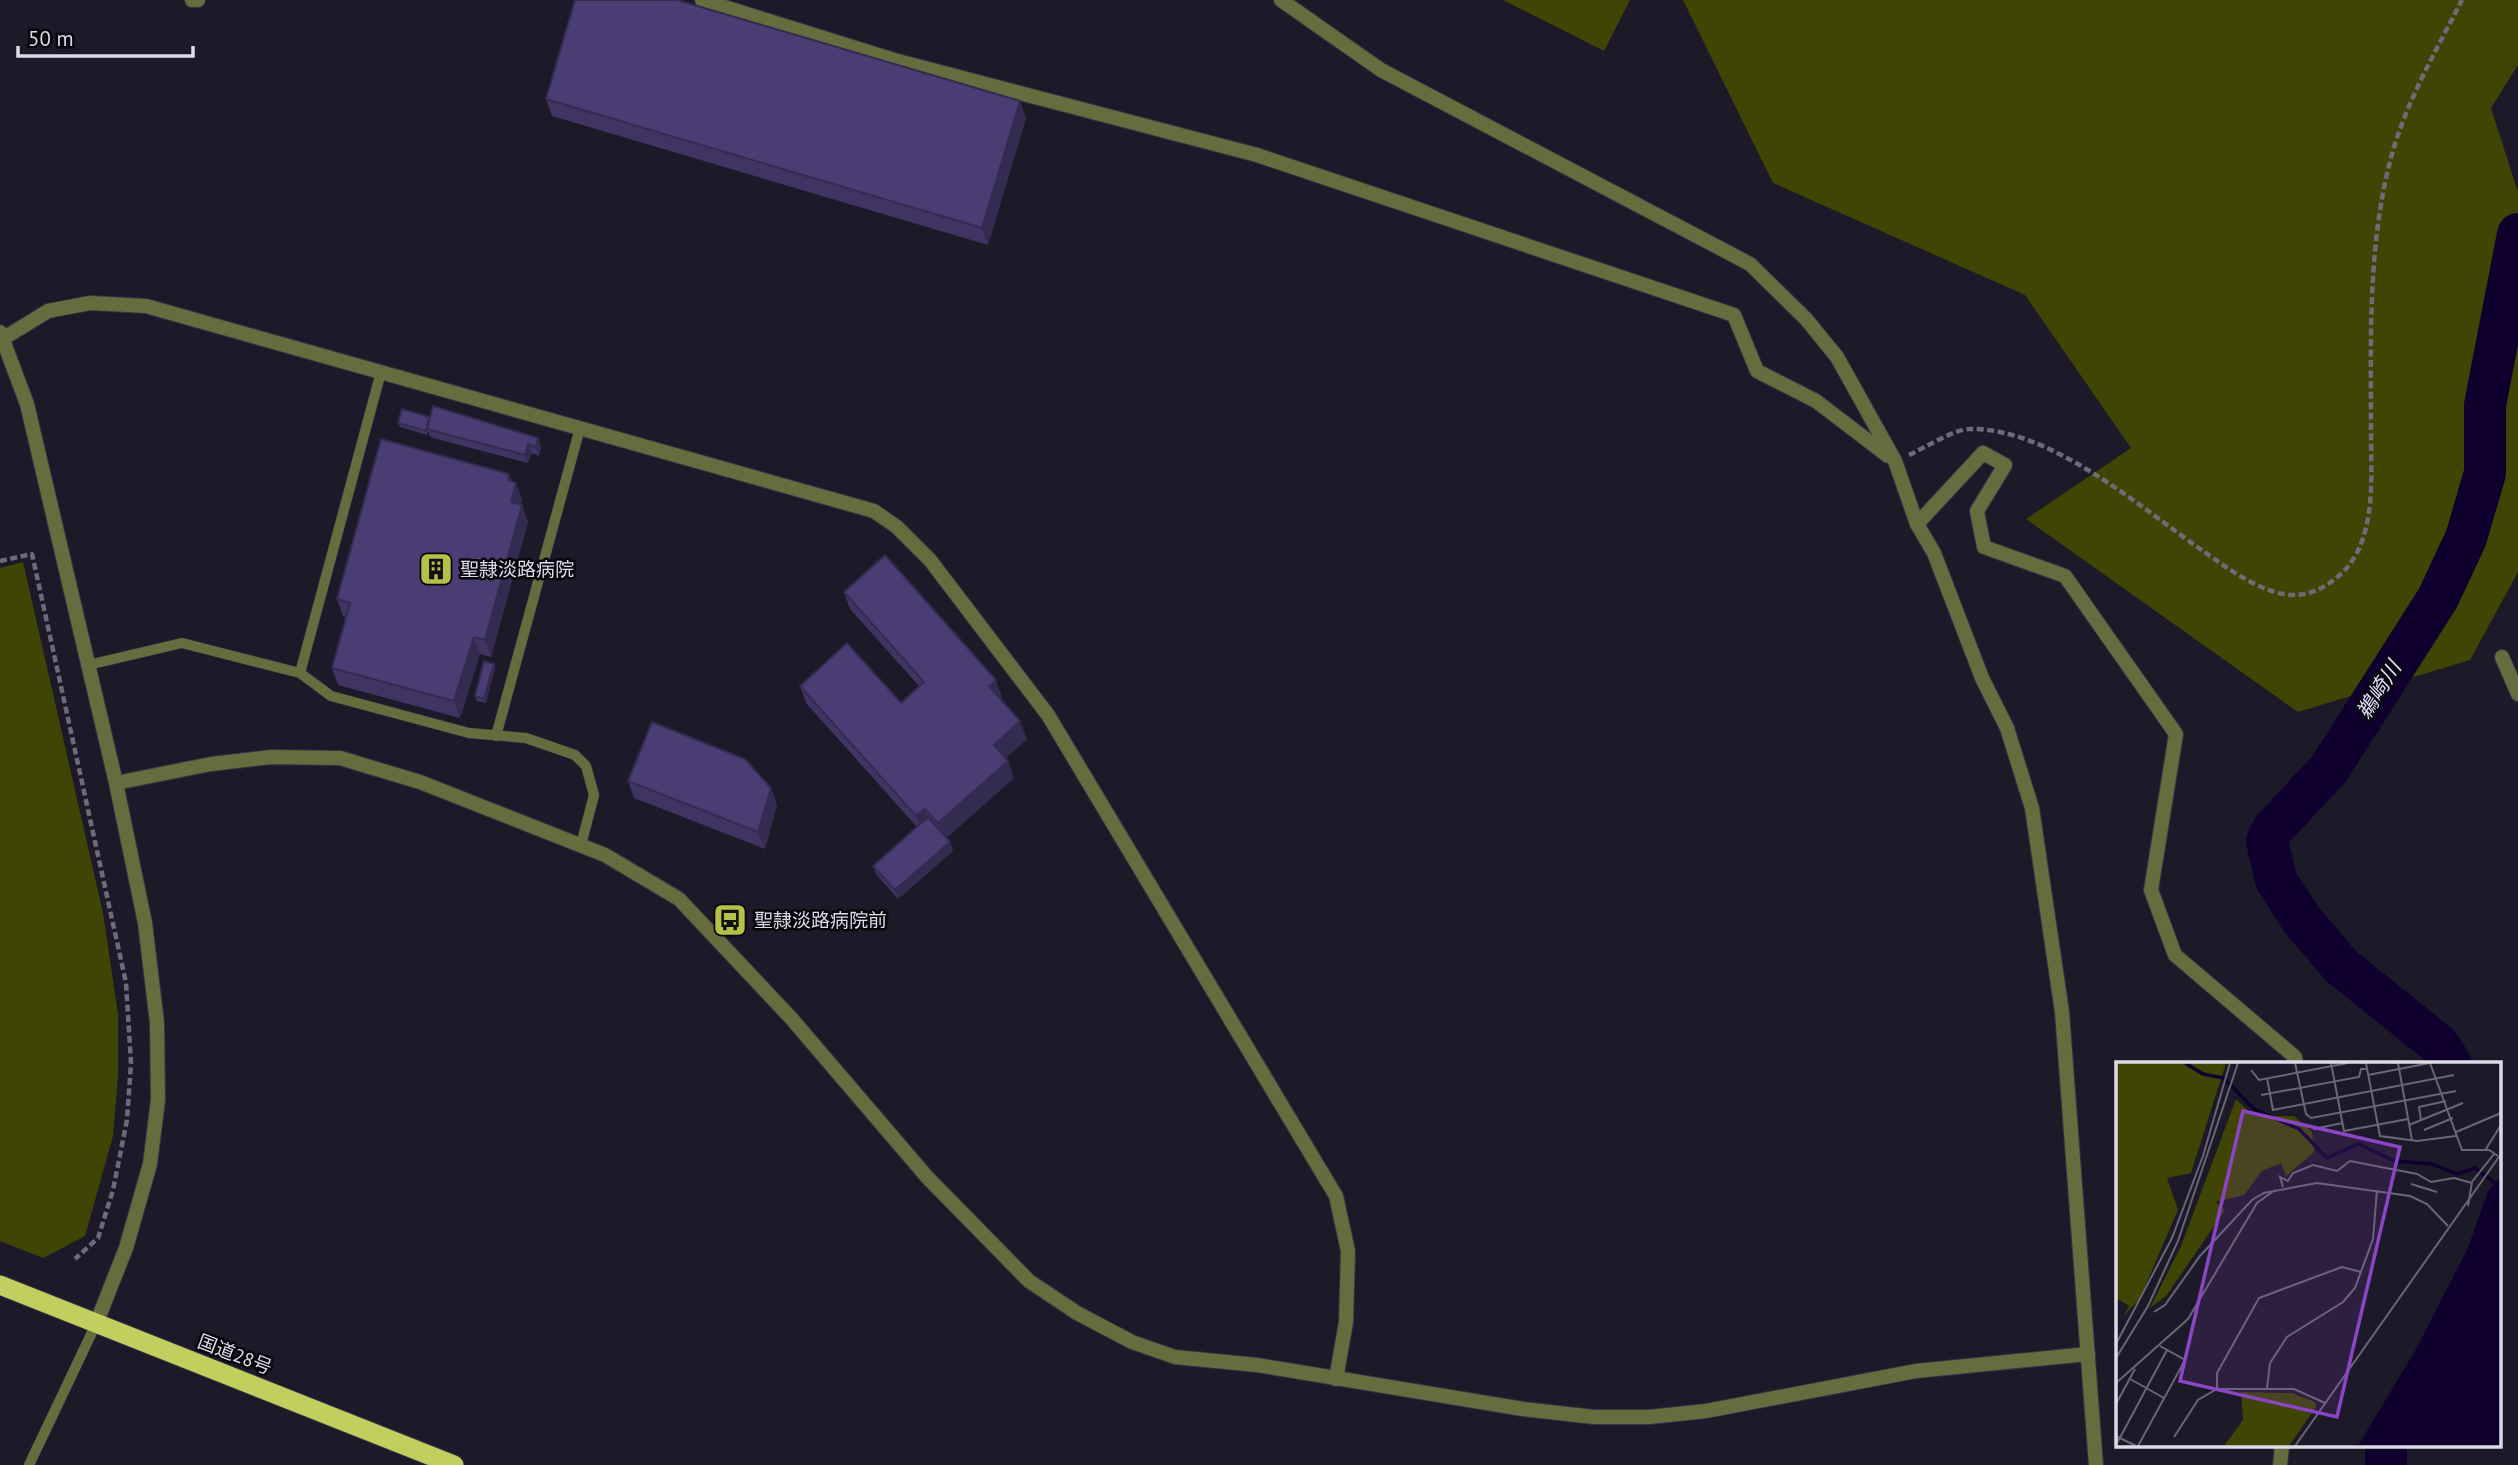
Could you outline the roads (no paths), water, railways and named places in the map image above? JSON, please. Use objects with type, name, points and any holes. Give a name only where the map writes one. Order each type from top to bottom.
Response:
[{"type":"highway","name":"国道28号","points":[[0,1285],[454,1465]]},
{"type":"street","points":[[192,0],[198,0]]},
{"type":"street","points":[[702,0],[894,60],[1256,155],[1734,315],[1758,371],[1816,401],[1895,461]]},
{"type":"street","points":[[1281,0],[1381,69],[1750,264],[1806,319],[1837,357],[1895,461],[1917,524],[1934,553],[1982,678],[2007,728],[2032,808],[2062,1012],[2096,1465]]},
{"type":"street","points":[[96,1324],[126,1248],[147,1176],[158,1100],[157,1023],[145,923],[116,783],[27,404],[2,335],[48,311],[90,303],[146,306],[874,511],[897,527],[930,560],[1048,715],[1336,1196],[1348,1251],[1346,1322],[1336,1379]]},
{"type":"street","points":[[1917,524],[1983,453],[2005,465],[1978,512],[1984,547],[2065,576],[2176,734],[2151,890],[2175,956],[2295,1057],[2296,1062]]},
{"type":"street","points":[[2502,657],[2518,692]]},
{"type":"street","points":[[116,783],[211,764],[271,757],[340,758],[419,782],[605,855],[679,899],[791,1018],[927,1177],[1029,1281],[1077,1313],[1132,1342],[1175,1357],[1257,1366],[1523,1409],[1594,1417],[1649,1417],[1706,1411],[1916,1371],[2088,1354]]},
{"type":"lane","points":[[300,673],[381,372]]},
{"type":"lane","points":[[496,736],[580,428]]},
{"type":"lane","points":[[88,664],[183,643],[300,673],[331,696],[469,733],[526,738],[575,755],[586,766],[594,795],[581,845]]},
{"type":"lane","points":[[29,1465],[96,1324]]},
{"type":"waterway","name":"鵜崎川","points":[[2450,1062],[2438,1044],[2341,966],[2301,919],[2276,880],[2267,841],[2273,829],[2329,769],[2438,598],[2466,538],[2485,473],[2485,405],[2518,234]]},
{"type":"waterway","name":"鵜崎川","points":[[2386,1448],[2386,1465]]},
{"type":"place","name":"聖隷淡路病院","points":[[436,569]]},
{"type":"place","name":"聖隷淡路病院前","points":[[730,920]]}]
